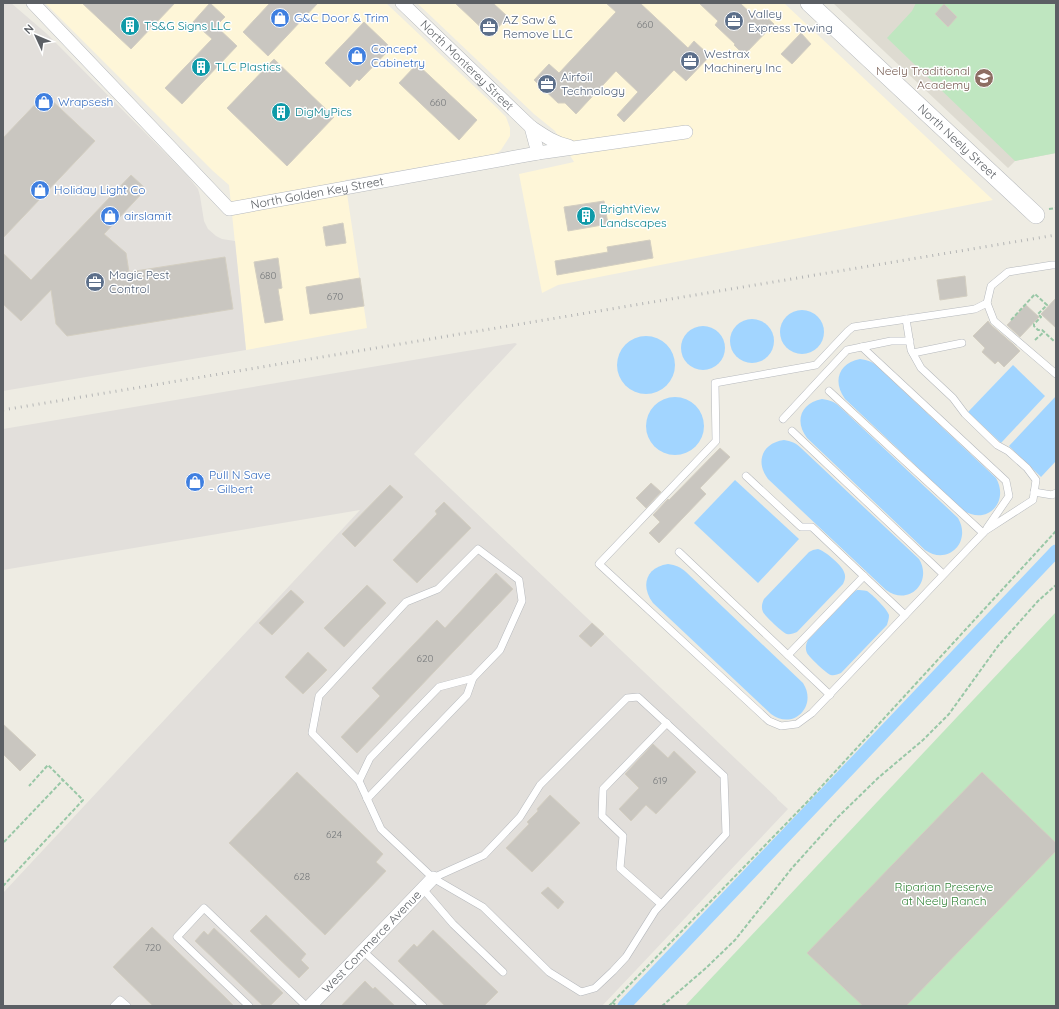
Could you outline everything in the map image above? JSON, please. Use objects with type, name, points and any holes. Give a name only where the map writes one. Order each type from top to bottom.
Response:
[{"type":"street","name":"North Golden Key Street","points":[[33,3],[229,209],[538,153],[686,132]]},
{"type":"street","name":"North Monterey Street","points":[[402,3],[531,127],[560,145],[574,148]]},
{"type":"street","name":"North Neely Street","points":[[809,3],[1036,215]]},
{"type":"street","points":[[531,127],[538,153]]},
{"type":"street","name":"West Commerce Avenue","points":[[310,1006],[432,878]]},
{"type":"lane","points":[[1056,265],[1008,272],[991,286],[987,303],[994,321],[1056,374]]},
{"type":"lane","points":[[862,347],[1006,481],[1008,496],[984,532],[812,713],[797,724],[781,726],[769,721],[599,564],[716,441],[715,384],[816,365],[853,327],[975,309],[987,303]]},
{"type":"lane","points":[[906,319],[911,350],[921,368],[953,398],[965,414],[997,445],[1008,451],[1027,468],[1036,480],[1033,500],[984,532]]},
{"type":"lane","points":[[783,419],[847,350],[891,341],[910,341]]},
{"type":"lane","points":[[913,353],[962,343]]},
{"type":"lane","points":[[829,391],[984,532]]},
{"type":"lane","points":[[792,432],[943,574]]},
{"type":"lane","points":[[746,476],[801,527],[812,527],[905,614]]},
{"type":"lane","points":[[1034,492],[1052,495],[1056,493]]},
{"type":"lane","points":[[367,799],[467,695],[473,678],[500,650],[522,601],[519,580],[478,549],[438,589],[406,602],[319,696],[312,733],[359,781],[367,799],[381,829],[432,878],[483,907],[549,972],[581,992],[595,988],[626,957],[654,911],[726,834],[724,776],[638,697],[627,698],[540,785],[520,817],[484,855],[432,878]]},
{"type":"lane","points":[[680,552],[830,694]]},
{"type":"lane","points":[[788,655],[864,576]]},
{"type":"lane","points":[[359,781],[370,758],[439,687],[473,678]]},
{"type":"lane","points":[[661,904],[620,868],[623,836],[602,816],[603,789],[667,723]]},
{"type":"lane","points":[[423,889],[453,924],[503,972]]},
{"type":"lane","points":[[249,1006],[177,937],[204,908],[306,1006]]},
{"type":"lane","points":[[363,951],[423,1006]]},
{"type":"lane","points":[[114,1006],[120,1000],[127,1006]]},
{"type":"path","points":[[1011,320],[1035,294],[1047,305],[1038,314],[1041,317],[1034,324],[1034,326],[1038,330],[1042,330],[1056,342]]},
{"type":"path","points":[[1035,340],[1044,332]]},
{"type":"path","points":[[609,1006],[810,799],[1056,531]]},
{"type":"path","points":[[662,1006],[706,968],[735,940],[792,868],[838,817],[878,778],[923,740],[948,714],[998,646],[1038,601],[1056,585]]},
{"type":"path","points":[[3,886],[83,800],[48,765],[28,786]]},
{"type":"path","points":[[4,842],[62,780]]},
{"type":"path","points":[[612,1002],[616,1006]]},
{"type":"shaded area","points":[[3,3],[11,3],[47,34],[186,174],[198,189],[204,221],[208,229],[222,239],[235,241],[246,350],[3,391]]},
{"type":"shaded area","points":[[45,3],[386,3],[506,117],[510,128],[510,136],[501,150],[496,154],[345,180],[367,328],[246,350],[229,185],[213,171]]},
{"type":"shaded area","points":[[417,3],[784,3],[993,200],[558,285],[542,293],[519,174],[574,162],[555,131],[534,114]]},
{"type":"shaded area","name":"Neely Traditional Academy","points":[[833,3],[1056,3],[1056,153],[1015,161],[1008,168]]},
{"type":"shaded area","points":[[515,343],[517,344],[414,454],[788,809],[602,1006],[3,1006],[3,893],[360,510],[3,570],[3,429]]},
{"type":"green space","name":"Neely Traditional Academy","points":[[916,3],[1056,3],[1056,153],[1015,161],[887,38],[912,11]]},
{"type":"green space","name":"Riparian Preserve at Neely Ranch","points":[[1056,612],[1056,1006],[685,1006]]},
{"type":"water","points":[[798,310],[806,310],[818,316],[824,328],[824,336],[818,348],[806,354],[798,354],[786,348],[780,336],[780,328],[786,316]]},
{"type":"water","points":[[748,319],[756,319],[768,325],[774,337],[774,345],[768,357],[756,363],[748,363],[736,357],[730,345],[730,337],[736,325]]},
{"type":"water","points":[[699,326],[707,326],[719,332],[725,344],[725,352],[719,364],[707,370],[699,370],[687,364],[681,352],[681,344],[687,332]]},
{"type":"water","points":[[640,336],[652,336],[667,344],[675,359],[675,371],[667,386],[652,394],[640,394],[625,386],[617,371],[617,359],[625,344]]},
{"type":"water","points":[[860,359],[876,365],[996,478],[1000,487],[1000,496],[998,503],[993,509],[980,515],[972,514],[963,510],[845,399],[841,392],[838,379],[847,364]]},
{"type":"water","points":[[1013,365],[1045,396],[1001,443],[968,412]]},
{"type":"water","points":[[1056,396],[1056,461],[1041,477],[1009,446]]},
{"type":"water","points":[[669,397],[681,397],[696,405],[704,420],[704,432],[696,447],[681,455],[669,455],[654,447],[646,432],[646,420],[654,405]]},
{"type":"water","points":[[822,399],[838,405],[958,518],[962,527],[962,535],[960,543],[955,549],[942,555],[934,554],[925,550],[807,438],[803,432],[800,419],[809,404]]},
{"type":"water","points":[[784,440],[793,442],[799,446],[919,559],[923,568],[923,576],[921,583],[916,590],[903,596],[886,590],[768,479],[762,466],[763,454],[770,445]]},
{"type":"water","points":[[735,480],[799,539],[758,583],[694,523]]},
{"type":"water","points":[[818,549],[829,555],[843,569],[845,576],[843,584],[797,632],[787,634],[778,628],[764,614],[762,609],[763,601],[809,552]]},
{"type":"water","points":[[668,564],[678,566],[686,572],[803,683],[807,692],[807,700],[801,714],[795,718],[787,720],[771,714],[653,603],[647,590],[647,578],[655,569]]},
{"type":"water","points":[[857,590],[867,591],[876,599],[888,613],[889,619],[887,625],[841,673],[831,675],[822,669],[808,655],[806,646],[808,640]]},
{"type":"building","name":"TS&G Signs LLC","points":[[82,3],[175,3],[131,49]]},
{"type":"building","name":"TLC Plastics","points":[[210,3],[225,17],[216,26],[237,46],[182,104],[165,88],[212,39],[193,22]]},
{"type":"building","name":"G&C Door & Trim","points":[[270,3],[318,3],[268,56],[243,32]]},
{"type":"building","name":"AZ Saw & Remove LLC","points":[[455,3],[493,3],[508,17],[490,36]]},
{"type":"building","points":[[606,3],[640,3],[688,48],[694,41],[710,56],[686,81],[674,70],[624,122],[617,115],[638,92],[616,71],[576,114],[565,103],[558,103],[534,80],[549,64],[559,73],[616,12]]},
{"type":"building","points":[[699,3],[740,3],[758,20],[763,14],[774,24],[744,55],[715,25],[718,21]]},
{"type":"building","points":[[944,4],[957,17],[948,27],[935,14]]},
{"type":"building","name":"Concept Cabinetry","points":[[364,22],[388,45],[387,46],[390,49],[359,81],[357,79],[350,87],[325,63]]},
{"type":"building","points":[[801,33],[811,44],[792,64],[781,54]]},
{"type":"building","name":"DigMyPics","points":[[274,59],[334,117],[287,166],[227,108]]},
{"type":"building","points":[[417,64],[477,120],[459,140],[399,83]]},
{"type":"building","points":[[45,94],[95,141],[3,238],[3,138]]},
{"type":"building","points":[[131,175],[146,189],[104,234],[126,253],[129,272],[225,257],[233,309],[67,336],[56,324],[51,290],[21,321],[3,304],[3,253],[31,280]]},
{"type":"building","name":"BrightView Landscapes","points":[[604,201],[608,224],[568,231],[564,207]]},
{"type":"building","points":[[343,223],[346,243],[326,246],[323,227]]},
{"type":"building","points":[[650,240],[653,258],[557,275],[555,261],[608,252],[607,247]]},
{"type":"building","points":[[278,258],[282,288],[278,289],[283,320],[265,323],[254,262]]},
{"type":"building","points":[[965,276],[967,296],[940,300],[937,280]]},
{"type":"building","points":[[360,278],[364,306],[310,314],[306,287]]},
{"type":"building","points":[[1056,298],[1056,328],[1041,314]]},
{"type":"building","points":[[1026,305],[1039,317],[1020,337],[1007,325]]},
{"type":"building","points":[[988,321],[1020,351],[1004,367],[998,361],[995,364],[982,352],[985,348],[973,336]]},
{"type":"building","points":[[720,448],[730,457],[700,488],[706,494],[659,543],[649,533],[660,522],[653,515]]},
{"type":"building","points":[[651,483],[661,492],[646,508],[636,498]]},
{"type":"building","points":[[390,485],[403,497],[355,547],[342,534]]},
{"type":"building","points":[[444,502],[471,528],[417,583],[393,560],[437,514],[435,511]]},
{"type":"building","points":[[496,573],[513,589],[357,753],[341,737],[380,696],[372,688],[437,620],[445,628]]},
{"type":"building","points":[[367,585],[386,603],[344,647],[324,628]]},
{"type":"building","points":[[291,590],[304,602],[272,635],[259,623]]},
{"type":"building","points":[[592,623],[604,634],[591,647],[579,636]]},
{"type":"building","points":[[308,652],[327,670],[303,694],[285,677]]},
{"type":"building","points":[[3,724],[36,755],[20,771],[3,754]]},
{"type":"building","points":[[653,744],[668,758],[674,751],[696,772],[656,814],[646,805],[631,821],[619,809],[639,788],[625,774]]},
{"type":"building","points":[[297,772],[383,854],[376,862],[386,871],[325,935],[229,843]]},
{"type":"building","points":[[982,772],[1056,843],[1056,851],[906,1006],[863,1006],[807,953]]},
{"type":"building","points":[[550,795],[580,823],[532,872],[506,848],[529,824],[527,822],[538,811],[537,809]]},
{"type":"building","points":[[548,887],[564,902],[558,909],[541,893]]},
{"type":"building","points":[[266,915],[306,954],[301,960],[309,968],[299,978],[250,931]]},
{"type":"building","points":[[152,927],[234,1006],[153,1006],[113,967]]},
{"type":"building","points":[[214,928],[283,993],[270,1006],[263,1006],[195,941],[204,931],[208,935]]},
{"type":"building","points":[[433,930],[498,992],[484,1006],[445,1006],[398,961],[414,944],[417,947]]},
{"type":"building","points":[[365,981],[373,989],[375,987],[395,1006],[341,1006]]},
{"type":"waterway","points":[[624,1006],[1056,551]]},
{"type":"railway","points":[[3,410],[1056,235]]},
{"type":"place","name":"G&C Door & Trim","points":[[280,18]]},
{"type":"place","name":"Valley Express Towing","points":[[734,21]]},
{"type":"place","name":"TS&G Signs LLC","points":[[130,26]]},
{"type":"place","name":"AZ Saw & Remove LLC","points":[[489,27]]},
{"type":"place","name":"Concept Cabinetry","points":[[357,56]]},
{"type":"place","name":"Westrax Machinery Inc","points":[[690,61]]},
{"type":"place","name":"TLC Plastics","points":[[201,67]]},
{"type":"place","name":"Neely Traditional Academy","points":[[984,78]]},
{"type":"place","name":"Airfoil Technology","points":[[547,84]]},
{"type":"place","name":"Wrapsesh","points":[[44,102]]},
{"type":"place","name":"DigMyPics","points":[[281,112]]},
{"type":"place","name":"Holiday Light Co","points":[[40,190]]},
{"type":"place","name":"airslamit","points":[[110,216]]},
{"type":"place","name":"BrightView Landscapes","points":[[586,216]]},
{"type":"place","name":"Magic Pest Control","points":[[95,282]]},
{"type":"place","name":"Pull N Save - Gilbert","points":[[195,482]]}]
